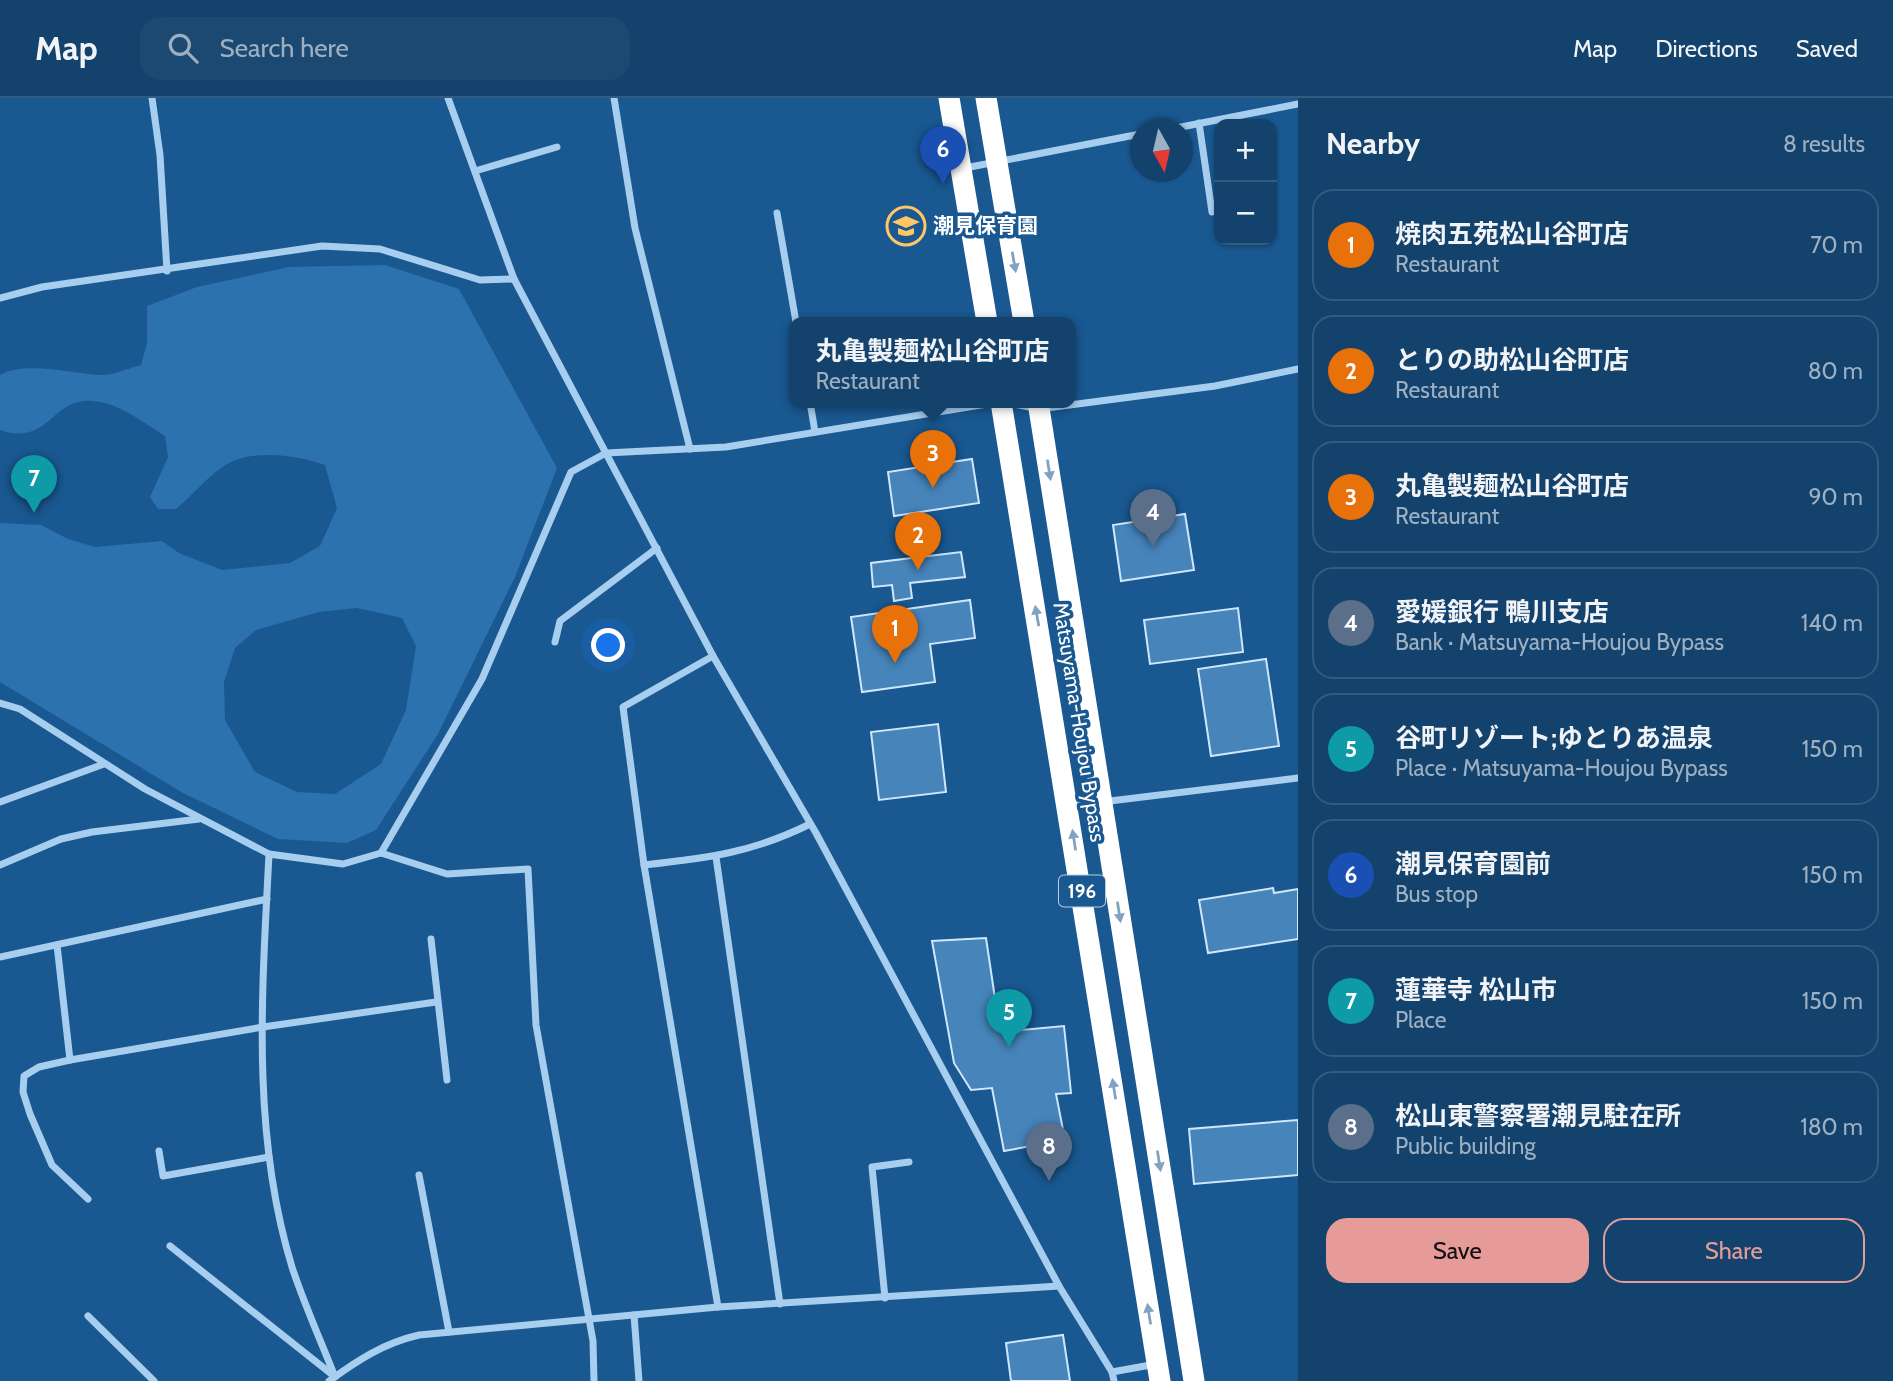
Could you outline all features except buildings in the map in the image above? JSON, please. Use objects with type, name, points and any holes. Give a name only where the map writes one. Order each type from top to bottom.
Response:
[{"type":"highway","points":[[949,98],[986,317]]},
{"type":"highway","points":[[986,98],[1023,317]]},
{"type":"highway","name":"Matsuyama-Houjou Bypass","points":[[1002,408],[1069,806],[1158,1372]]},
{"type":"highway","name":"Matsuyama-Houjou Bypass","points":[[1039,408],[1194,1381]]},
{"type":"street","points":[[152,98],[160,155],[167,271]]},
{"type":"street","points":[[448,98],[513,279],[713,656],[810,824],[1059,1286],[1112,1372],[1114,1381]]},
{"type":"street","points":[[614,98],[635,228],[690,449]]},
{"type":"street","points":[[1193,124],[1298,104]]},
{"type":"street","points":[[1199,123],[1212,212]]},
{"type":"street","points":[[961,169],[1130,136]]},
{"type":"street","points":[[475,171],[557,147]]},
{"type":"street","points":[[777,213],[795,317]]},
{"type":"street","points":[[0,298],[42,288],[322,246],[380,249],[480,280],[513,279]]},
{"type":"street","points":[[1076,402],[1215,386],[1298,369]]},
{"type":"street","points":[[811,408],[815,432]]},
{"type":"street","points":[[381,853],[482,679],[571,472],[606,453],[690,449],[964,408]]},
{"type":"street","points":[[555,642],[560,621],[657,548]]},
{"type":"street","points":[[713,656],[623,707],[644,865],[718,1307]]},
{"type":"street","points":[[0,704],[20,709],[104,764],[269,854],[343,864],[381,853],[447,874],[528,869],[536,1025],[588,1320],[594,1381]]},
{"type":"street","points":[[0,802],[104,764]]},
{"type":"street","points":[[1069,806],[1298,778]]},
{"type":"street","points":[[0,865],[61,839],[92,832],[201,819]]},
{"type":"street","points":[[644,865],[716,857],[773,843],[810,824]]},
{"type":"street","points":[[269,854],[260,1064],[269,1157],[292,1267],[332,1379]]},
{"type":"street","points":[[716,857],[780,1304]]},
{"type":"street","points":[[0,957],[267,899]]},
{"type":"street","points":[[430,939],[447,1080]]},
{"type":"street","points":[[57,945],[70,1060]]},
{"type":"street","points":[[88,1199],[52,1166],[23,1092],[24,1076],[39,1067],[263,1027],[436,1002]]},
{"type":"street","points":[[159,1151],[163,1176],[269,1157]]},
{"type":"street","points":[[885,1298],[872,1167],[909,1162]]},
{"type":"street","points":[[419,1175],[449,1332]]},
{"type":"street","points":[[170,1246],[332,1379]]},
{"type":"street","points":[[332,1379],[371,1352],[394,1341],[449,1332],[718,1307],[1059,1286]]},
{"type":"street","points":[[634,1315],[639,1381]]},
{"type":"street","points":[[88,1316],[154,1381]]},
{"type":"street","points":[[1112,1372],[1158,1372]]},
{"type":"shaded area","points":[[385,265],[459,289],[557,468],[515,577],[438,734],[376,830],[347,843],[278,839],[183,793],[0,682],[0,523],[41,525],[68,539],[95,547],[162,541],[179,553],[222,570],[290,563],[320,546],[337,508],[325,465],[301,458],[274,455],[235,460],[218,470],[176,509],[158,509],[150,497],[168,457],[165,436],[121,409],[102,402],[78,402],[40,428],[29,432],[16,434],[0,430],[0,375],[37,368],[104,375],[141,365],[147,343],[147,306],[197,287],[289,267]],"holes":[[[357,608],[402,618],[416,646],[406,710],[381,764],[335,794],[297,792],[255,772],[225,720],[224,682],[235,648],[256,630],[319,612]]]},
{"type":"place","name":"潮見保育園前","points":[[943,184]]},
{"type":"place","name":"潮見保育園","points":[[906,226]]},
{"type":"place","name":"丸亀製麺松山谷町店","points":[[933,488]]},
{"type":"place","name":"蓮華寺 松山市","points":[[34,513]]},
{"type":"place","name":"愛媛銀行 鴨川支店","points":[[1153,547]]},
{"type":"place","name":"とりの助松山谷町店","points":[[918,570]]},
{"type":"place","name":"焼肉五苑松山谷町店","points":[[895,663]]},
{"type":"place","name":"谷町リゾート;ゆとりあ温泉","points":[[1009,1047]]},
{"type":"place","name":"松山東警察署潮見駐在所","points":[[1049,1181]]}]
